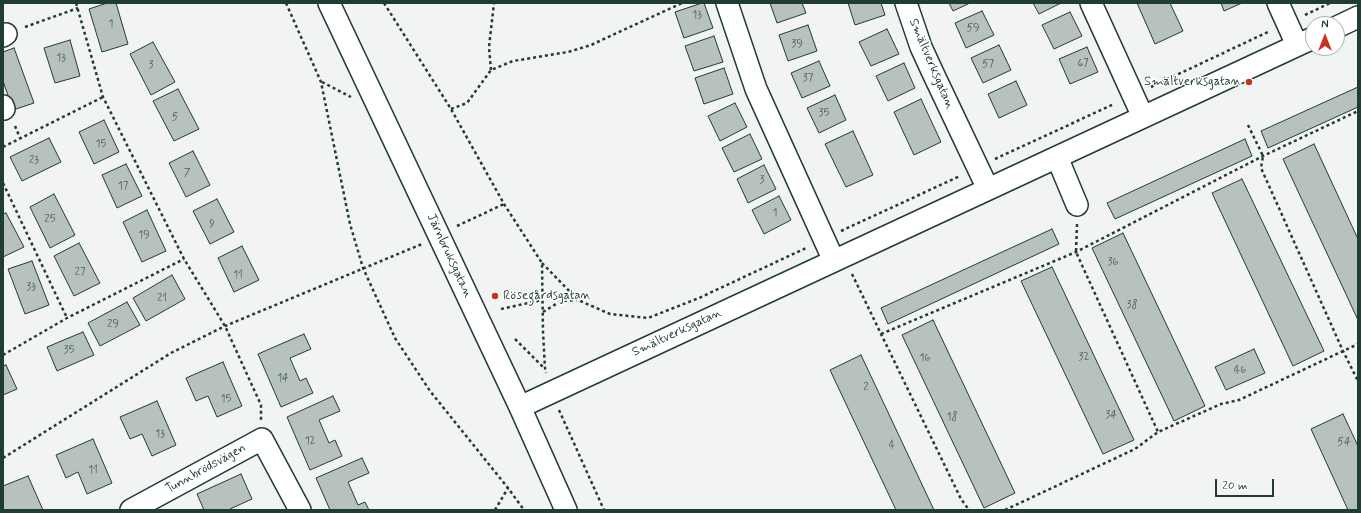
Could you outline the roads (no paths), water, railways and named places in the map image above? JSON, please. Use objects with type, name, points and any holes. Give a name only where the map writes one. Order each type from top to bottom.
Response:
[{"type":"street","name":"Järnbruksgatan","points":[[329,3],[520,407],[566,510]]},
{"type":"street","points":[[727,3],[756,89],[824,239],[839,258]]},
{"type":"street","name":"Smältverksgatan","points":[[906,3],[924,53],[988,189]]},
{"type":"street","points":[[1091,3],[1143,117]]},
{"type":"street","name":"Smältverksgatan","points":[[520,407],[1305,42],[1287,23],[1278,3]]},
{"type":"street","points":[[1345,23],[1358,17]]},
{"type":"street","points":[[1057,157],[1077,205]]},
{"type":"street","name":"Tunnbrödsvägen","points":[[131,510],[262,439],[300,510]]},
{"type":"place","name":"Smältverksgatan","points":[[1249,82]]},
{"type":"place","name":"Rösegårdsgatan","points":[[495,296]]}]
